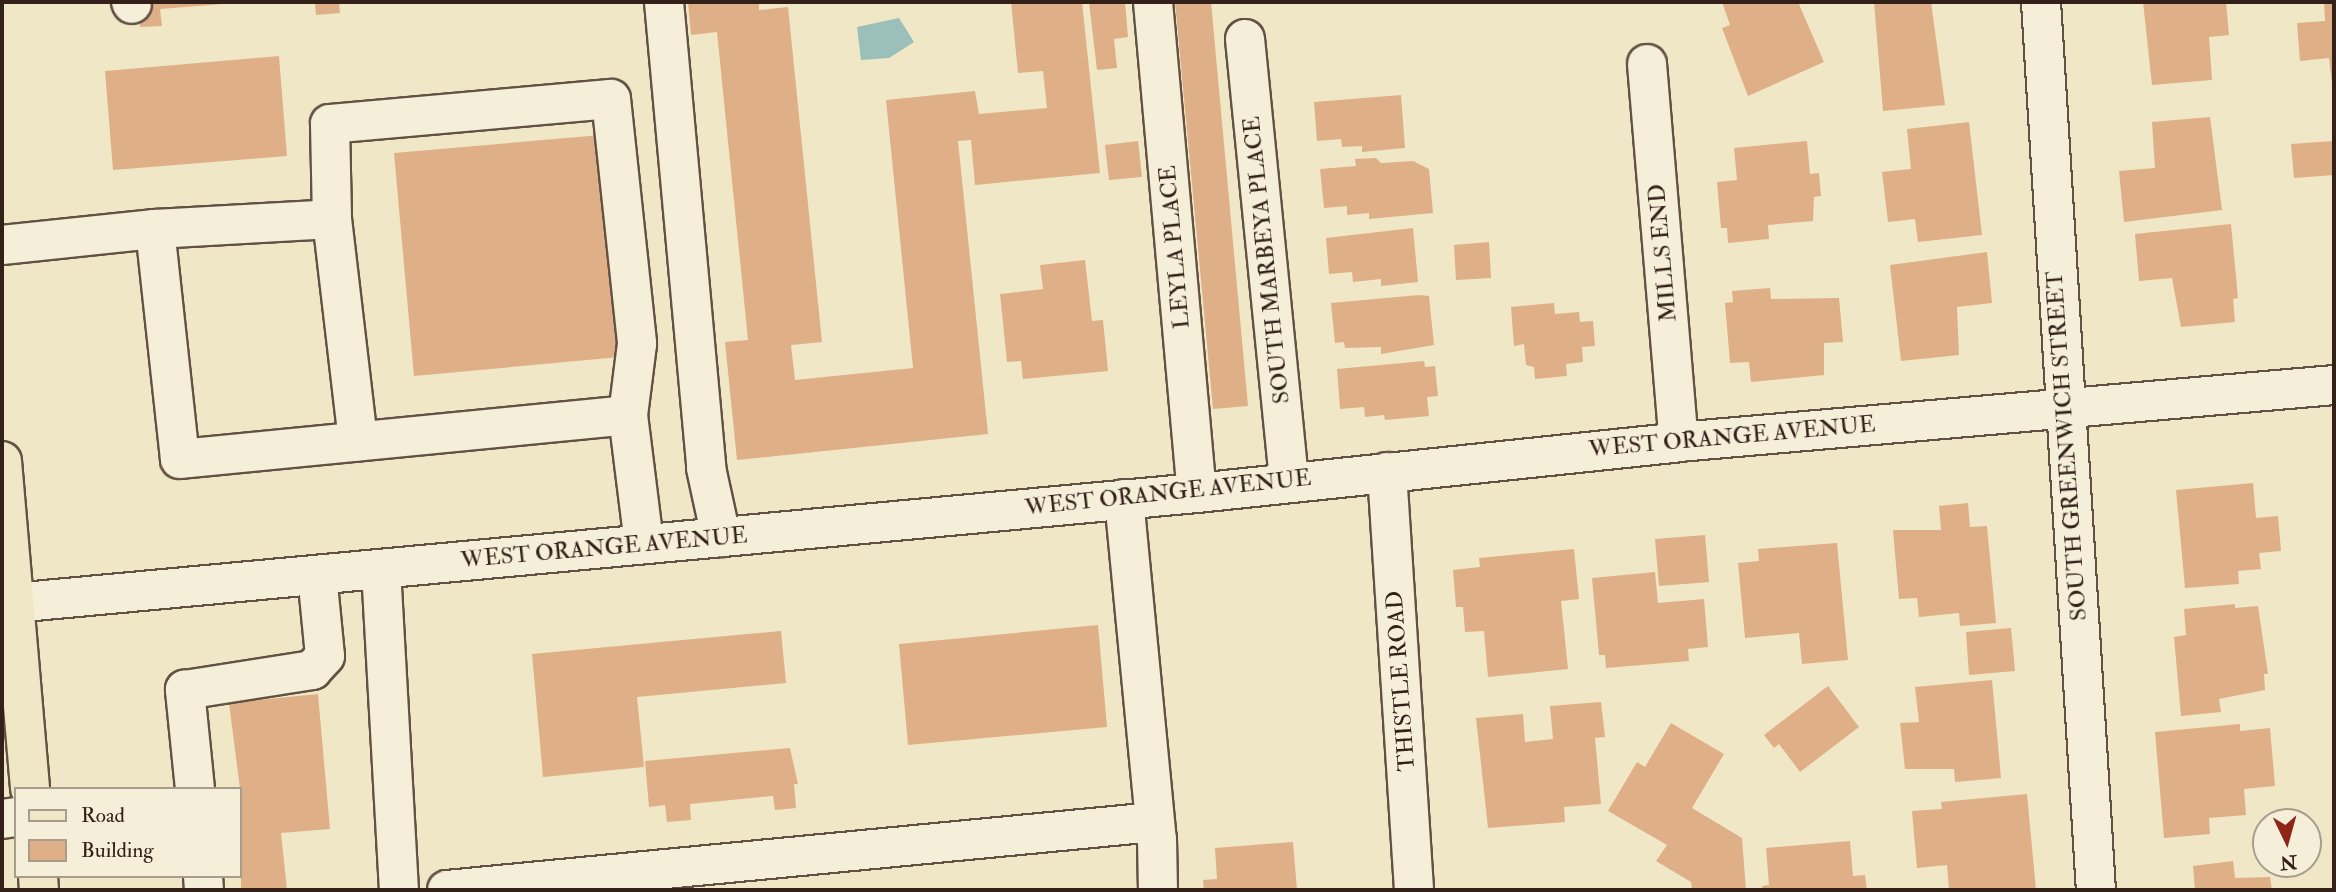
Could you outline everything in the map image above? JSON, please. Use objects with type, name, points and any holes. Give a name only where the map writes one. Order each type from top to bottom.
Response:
[{"type":"main road","points":[[2,461],[8,604],[30,787]]},
{"type":"street","points":[[664,2],[706,468],[721,537]]},
{"type":"street","name":"LEYLA PLACE","points":[[1153,2],[1197,493]]},
{"type":"street","name":"SOUTH GREENWICH STREET","points":[[2040,2],[2096,890]]},
{"type":"street","name":"SOUTH MARBEYA PLACE","points":[[1245,39],[1289,480]]},
{"type":"street","name":"MILLS END","points":[[1647,64],[1679,442]]},
{"type":"street","points":[[358,441],[332,219],[330,124],[611,99],[637,344],[628,415],[644,544]]},
{"type":"street","points":[[2,245],[155,229],[332,219]]},
{"type":"street","points":[[155,229],[180,459],[628,415]]},
{"type":"street","name":"WEST ORANGE AVENUE","points":[[8,604],[1197,493],[1289,480],[1679,442],[2334,385]]},
{"type":"street","name":"THISTLE ROAD","points":[[1387,472],[1414,890]]},
{"type":"street","points":[[1124,499],[1156,822],[1158,890]]},
{"type":"street","points":[[381,569],[399,890]]},
{"type":"street","points":[[195,787],[185,690],[312,670],[325,656],[317,575]]},
{"type":"street","points":[[447,890],[1156,822]]},
{"type":"water","points":[[899,18],[914,42],[889,58],[861,60],[857,27]]},
{"type":"building","points":[[138,2],[223,4],[160,9],[162,26],[140,27]]},
{"type":"building","points":[[315,2],[339,2],[340,13],[316,15]]},
{"type":"building","points":[[688,2],[759,2],[759,10],[788,7],[822,342],[791,345],[795,380],[913,368],[886,100],[975,91],[979,114],[1047,108],[1043,71],[1018,73],[1011,2],[1082,2],[1100,173],[975,185],[971,140],[958,141],[988,434],[737,460],[725,342],[748,340],[717,32],[691,35]]},
{"type":"building","points":[[1089,2],[1125,2],[1128,37],[1114,39],[1117,68],[1097,70]]},
{"type":"building","points":[[1175,2],[1211,2],[1248,406],[1213,409]]},
{"type":"building","points":[[1722,2],[1798,2],[1824,62],[1748,96],[1722,28],[1730,25]]},
{"type":"building","points":[[1874,2],[1931,2],[1945,105],[1883,111]]},
{"type":"building","points":[[2143,2],[2226,2],[2229,35],[2209,37],[2212,80],[2152,85]]},
{"type":"building","points":[[2324,2],[2334,2],[2334,100],[2329,58],[2300,61],[2297,23],[2325,21]]},
{"type":"building","points":[[279,56],[287,156],[113,170],[105,71]]},
{"type":"building","points":[[1401,95],[1405,148],[1362,152],[1362,146],[1342,147],[1341,139],[1317,141],[1314,102]]},
{"type":"building","points":[[2210,117],[2222,210],[2124,222],[2119,171],[2155,168],[2152,122]]},
{"type":"building","points":[[1969,122],[1982,235],[1918,242],[1915,219],[1888,222],[1882,172],[1911,169],[1907,129]]},
{"type":"building","points":[[601,135],[620,357],[414,376],[394,153]]},
{"type":"building","points":[[1138,141],[1142,177],[1109,180],[1105,145]]},
{"type":"building","points":[[1807,141],[1810,174],[1819,173],[1821,196],[1814,197],[1813,221],[1768,225],[1769,239],[1728,243],[1727,228],[1721,228],[1717,182],[1737,180],[1734,148]]},
{"type":"building","points":[[2334,141],[2334,175],[2294,178],[2291,144]]},
{"type":"building","points":[[1376,158],[1381,163],[1413,161],[1429,169],[1433,213],[1369,219],[1369,213],[1347,215],[1347,206],[1324,208],[1320,169],[1356,166],[1355,159]]},
{"type":"building","points":[[2231,224],[2238,298],[2233,299],[2235,322],[2181,327],[2172,278],[2139,281],[2135,234]]},
{"type":"building","points":[[1413,228],[1418,282],[1381,286],[1381,279],[1353,282],[1352,272],[1329,274],[1326,238]]},
{"type":"building","points":[[1489,242],[1491,278],[1456,280],[1454,245]]},
{"type":"building","points":[[1987,252],[1992,303],[1957,307],[1959,355],[1901,361],[1890,265]]},
{"type":"building","points":[[1085,260],[1092,321],[1103,320],[1108,371],[1023,379],[1021,361],[1007,362],[1000,294],[1043,289],[1040,265]]},
{"type":"building","points":[[1770,288],[1771,299],[1839,298],[1843,342],[1824,343],[1824,375],[1751,382],[1749,362],[1730,363],[1725,303],[1733,302],[1732,291]]},
{"type":"building","points":[[1429,296],[1434,345],[1381,354],[1381,347],[1345,348],[1344,342],[1335,343],[1331,303]]},
{"type":"building","points":[[1554,303],[1555,314],[1579,312],[1580,322],[1593,321],[1595,346],[1582,347],[1583,362],[1566,364],[1567,376],[1535,379],[1534,367],[1526,365],[1524,344],[1514,346],[1511,307]]},
{"type":"building","points":[[1424,361],[1425,367],[1435,366],[1438,396],[1427,397],[1429,416],[1385,420],[1384,415],[1365,417],[1364,407],[1340,409],[1337,369]]},
{"type":"building","points":[[2253,483],[2256,518],[2278,516],[2281,551],[2259,553],[2261,569],[2238,571],[2239,584],[2185,588],[2176,490]]},
{"type":"building","points":[[1968,503],[1970,527],[1987,526],[1996,623],[1960,626],[1959,613],[1919,617],[1917,598],[1899,599],[1893,530],[1941,530],[1939,506]]},
{"type":"building","points":[[1705,535],[1709,582],[1659,586],[1655,539]]},
{"type":"building","points":[[1837,543],[1848,660],[1802,664],[1799,633],[1745,638],[1738,563],[1759,561],[1758,549]]},
{"type":"building","points":[[1574,549],[1579,599],[1561,601],[1568,669],[1488,677],[1484,631],[1465,632],[1463,607],[1456,607],[1453,570],[1480,567],[1479,558]]},
{"type":"building","points":[[1655,572],[1658,603],[1704,599],[1708,647],[1688,649],[1689,661],[1606,668],[1605,655],[1599,655],[1592,578]]},
{"type":"building","points":[[2235,604],[2235,608],[2258,606],[2268,674],[2264,674],[2265,690],[2219,699],[2221,712],[2181,716],[2174,637],[2186,635],[2184,609]]},
{"type":"building","points":[[1098,625],[1107,727],[908,745],[899,644]]},
{"type":"building","points":[[2011,628],[2015,671],[1969,675],[1966,632]]},
{"type":"building","points":[[781,631],[786,683],[637,697],[644,767],[543,777],[532,654]]},
{"type":"building","points":[[1992,680],[2001,778],[1955,782],[1954,769],[1905,769],[1900,723],[1919,722],[1915,687]]},
{"type":"building","points":[[1828,686],[1859,727],[1800,772],[1779,744],[1774,748],[1764,735]]},
{"type":"building","points":[[318,694],[330,829],[281,833],[287,890],[241,890],[242,787],[240,787],[229,703]]},
{"type":"building","points":[[1601,702],[1605,737],[1595,738],[1601,804],[1564,807],[1565,822],[1488,828],[1476,718],[1523,714],[1525,742],[1553,739],[1550,706]]},
{"type":"building","points":[[1671,723],[1724,754],[1692,808],[1742,838],[1746,890],[1692,890],[1691,882],[1656,861],[1667,845],[1608,811],[1637,762],[1645,767]]},
{"type":"building","points":[[2240,724],[2240,731],[2270,728],[2275,786],[2244,789],[2246,815],[2209,818],[2210,834],[2164,838],[2155,732]]},
{"type":"building","points":[[790,748],[798,784],[794,784],[796,808],[775,810],[773,796],[690,804],[691,820],[667,822],[665,805],[649,807],[645,761]]},
{"type":"building","points":[[2027,794],[2036,890],[1949,890],[1947,865],[1917,868],[1912,811],[1942,809],[1941,802]]},
{"type":"building","points":[[1850,841],[1853,876],[1865,875],[1867,890],[1763,890],[1762,886],[1769,885],[1766,848]]},
{"type":"building","points":[[1293,842],[1297,890],[1204,890],[1203,880],[1217,879],[1215,848]]},
{"type":"building","points":[[2233,861],[2235,878],[2270,878],[2272,890],[2195,890],[2193,866]]}]
